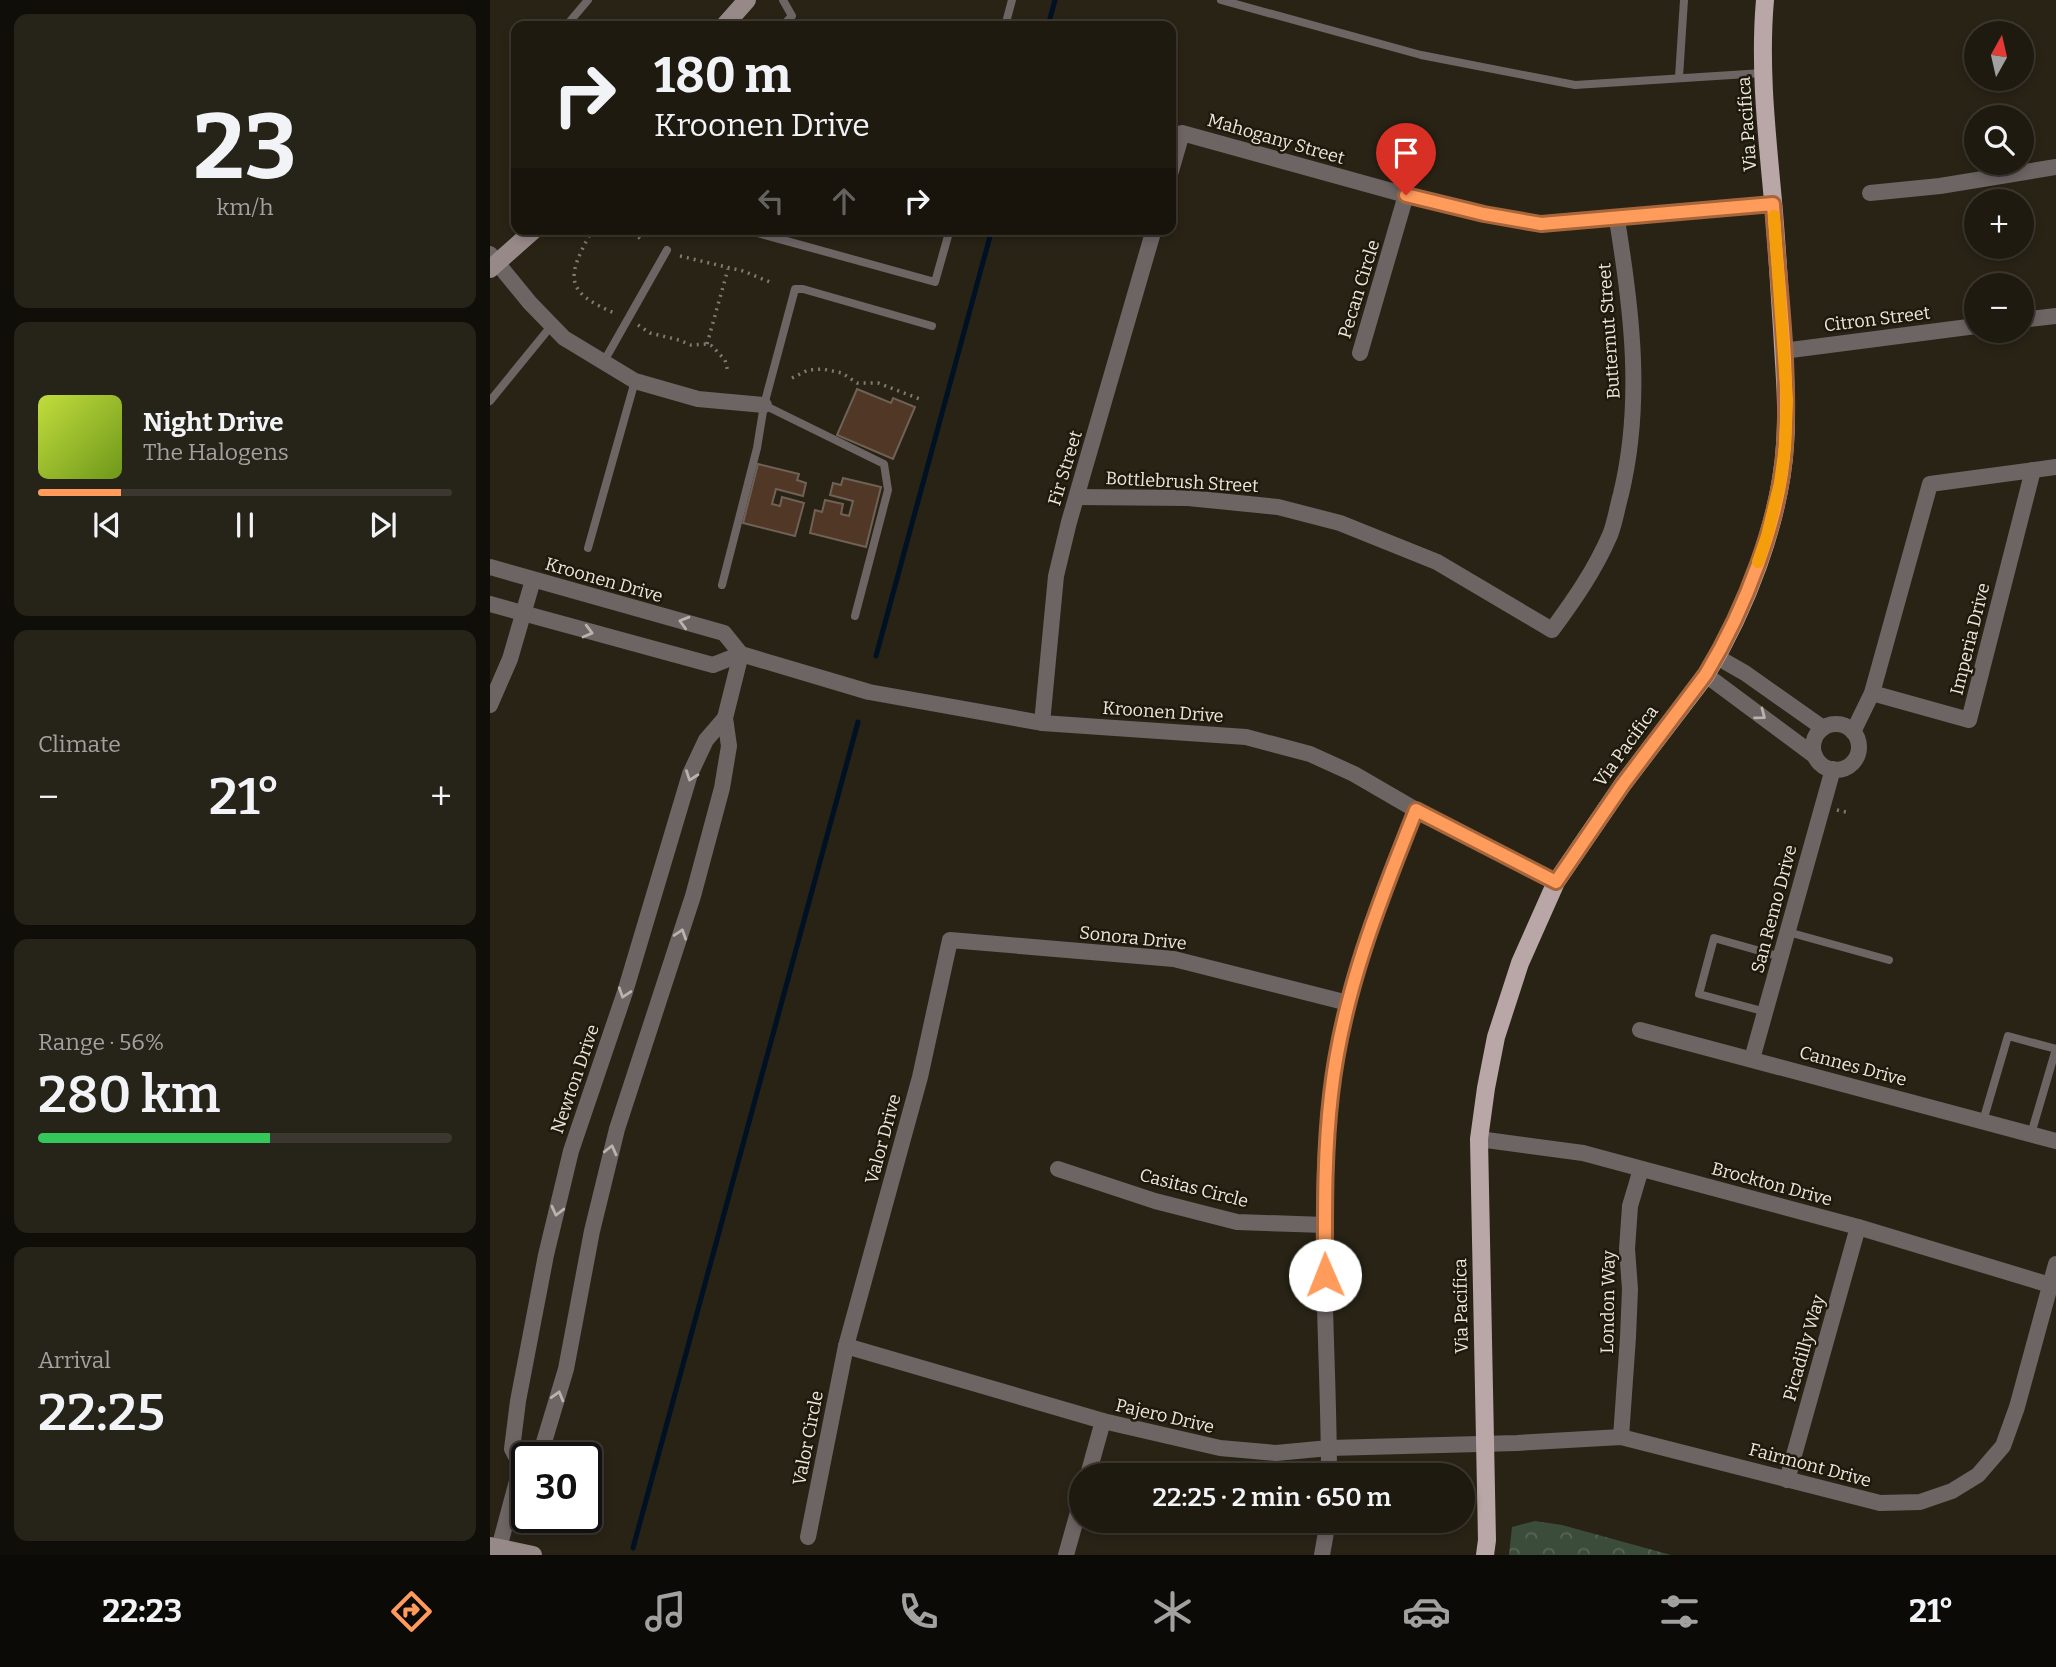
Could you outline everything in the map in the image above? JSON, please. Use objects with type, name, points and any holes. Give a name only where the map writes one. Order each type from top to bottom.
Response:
[{"type":"main road","name":"Via Pacifica","points":[[1485,1555],[1486,1444],[1480,1292],[1479,1139],[1496,1037],[1520,963],[1556,882],[1623,784],[1717,657],[1752,578],[1767,536],[1780,483],[1787,400],[1764,73],[1765,0]]},
{"type":"street","points":[[728,21],[747,0]]},
{"type":"street","name":"Mahogany Street","points":[[1176,154],[1182,132],[1406,195],[1484,214],[1541,224],[1773,204]]},
{"type":"street","points":[[1870,193],[1940,186],[2056,167]]},
{"type":"street","name":"Pecan Circle","points":[[1360,353],[1406,195]]},
{"type":"street","name":"Butternut Street","points":[[1552,630],[1586,584],[1611,533],[1625,479],[1634,418],[1634,361],[1628,288],[1617,219]]},
{"type":"street","points":[[528,235],[492,262],[564,338],[635,381],[698,399],[764,405]]},
{"type":"street","name":"Fir Street","points":[[1042,723],[1056,576],[1152,235]]},
{"type":"street","points":[[2034,319],[2056,316]]},
{"type":"street","name":"Citron Street","points":[[1783,351],[1964,328]]},
{"type":"street","points":[[1853,732],[1872,693],[1930,484],[2056,467]]},
{"type":"street","name":"Imperia Drive","points":[[1872,693],[1969,720],[2033,470]]},
{"type":"street","name":"Bottlebrush Street","points":[[1077,497],[1188,498],[1278,507],[1340,523],[1437,562],[1552,630]]},
{"type":"street","name":"Kroonen Drive","points":[[490,567],[724,634],[741,654],[869,692],[1042,723],[1246,737],[1310,754],[1354,774],[1416,810],[1556,882]]},
{"type":"street","points":[[490,705],[510,659],[533,580]]},
{"type":"street","points":[[490,604],[713,665],[741,654]]},
{"type":"street","name":"Newton Drive","points":[[544,1442],[566,1369],[592,1231],[617,1129],[693,896],[722,788],[729,746],[725,718],[741,654]]},
{"type":"street","points":[[1717,657],[1745,673],[1823,728]]},
{"type":"street","points":[[1706,674],[1815,756],[1825,767],[1833,769],[1848,766],[1858,754],[1858,739],[1853,732],[1839,724],[1823,728],[1814,741],[1815,756]]},
{"type":"street","name":"Newton Drive","points":[[513,1442],[518,1401],[546,1255],[571,1151],[625,992],[690,774],[706,740],[725,718]]},
{"type":"street","name":"San Remo Drive","points":[[1752,1059],[1833,769]]},
{"type":"street","points":[[1329,1463],[1325,1225],[1331,1093],[1348,1003],[1369,930],[1416,810]]},
{"type":"street","name":"Sonora Drive","points":[[950,940],[1174,959],[1348,1003]]},
{"type":"street","name":"Valor Drive","points":[[846,1346],[919,1077],[950,940]]},
{"type":"street","name":"Cannes Drive","points":[[1640,1030],[2056,1141]]},
{"type":"street","name":"Brockton Drive","points":[[1479,1139],[1583,1153],[1858,1227],[2050,1285]]},
{"type":"street","name":"Casitas Circle","points":[[1058,1169],[1155,1201],[1237,1222],[1325,1225]]},
{"type":"street","name":"London Way","points":[[1621,1437],[1629,1325],[1627,1249],[1630,1217],[1641,1169]]},
{"type":"street","name":"Picadilly Way","points":[[1787,1480],[1858,1227]]},
{"type":"street","name":"Fairmont Drive","points":[[1486,1444],[1621,1437],[1880,1503],[1920,1502],[1952,1492],[1978,1475],[2003,1446],[2056,1264]]},
{"type":"street","name":"Pajero Drive","points":[[846,1346],[1103,1421],[1220,1448],[1276,1453],[1329,1448],[1486,1444]]},
{"type":"street","name":"Valor Circle","points":[[808,1537],[846,1346]]},
{"type":"street","points":[[1091,1463],[1103,1421]]},
{"type":"street","name":"Newton Drive","points":[[494,1547],[511,1503]]},
{"type":"street","points":[[1066,1555],[1072,1533]]},
{"type":"street","points":[[1322,1555],[1326,1533]]},
{"type":"street","points":[[494,1547],[533,1555]]},
{"type":"lane","points":[[570,21],[588,0]]},
{"type":"lane","points":[[783,0],[792,16],[787,21]]},
{"type":"lane","points":[[1006,21],[1012,0]]},
{"type":"lane","points":[[1221,0],[1421,55],[1575,85],[1764,73]]},
{"type":"lane","points":[[1678,77],[1684,0]]},
{"type":"lane","points":[[765,235],[935,282],[948,235]]},
{"type":"lane","points":[[603,363],[667,250]]},
{"type":"lane","points":[[722,585],[757,448],[764,405],[795,289],[932,326]]},
{"type":"lane","points":[[490,401],[552,326]]},
{"type":"lane","points":[[588,548],[635,381]]},
{"type":"lane","points":[[764,405],[884,464],[888,490],[855,616]]},
{"type":"lane","points":[[1788,932],[1889,960]]},
{"type":"lane","points":[[1766,1012],[1699,994],[1714,939],[1781,957]]},
{"type":"lane","points":[[1983,1121],[2008,1036],[2056,1049],[2031,1134]]},
{"type":"path","points":[[589,235],[578,257],[574,279],[577,289],[588,301],[618,315]]},
{"type":"path","points":[[635,235],[641,239]]},
{"type":"path","points":[[680,257],[743,271],[770,282]]},
{"type":"path","points":[[707,344],[727,269]]},
{"type":"path","points":[[638,325],[650,333],[691,345],[707,344],[725,360],[728,372]]},
{"type":"path","points":[[792,378],[808,370],[831,370],[850,376],[857,383],[878,383],[922,400]]},
{"type":"green space","points":[[1535,1521],[1562,1525],[1671,1555],[1509,1555],[1512,1527]]},
{"type":"building","points":[[857,389],[891,403],[893,398],[915,407],[893,459],[837,435]]},
{"type":"building","points":[[758,464],[799,474],[797,480],[806,483],[803,496],[776,489],[772,504],[780,506],[782,497],[804,503],[795,536],[743,523]]},
{"type":"building","points":[[843,478],[881,487],[866,547],[810,533],[815,510],[822,512],[825,500],[843,504],[841,514],[849,516],[853,501],[830,495],[833,483],[841,485]]},
{"type":"waterway","points":[[1049,21],[1055,0]]},
{"type":"waterway","points":[[876,656],[990,235]]},
{"type":"waterway","points":[[633,1548],[858,722]]},
{"type":"slow traffic","points":[[1758,562],[1780,483],[1785,447],[1787,400],[1774,216]]},
{"type":"route","points":[[1325,1275],[1326,1158],[1337,1053],[1369,930],[1416,810],[1556,882],[1623,784],[1717,657],[1752,578],[1767,536],[1780,483],[1785,447],[1787,400],[1773,204],[1541,224],[1484,214],[1406,195]]}]
